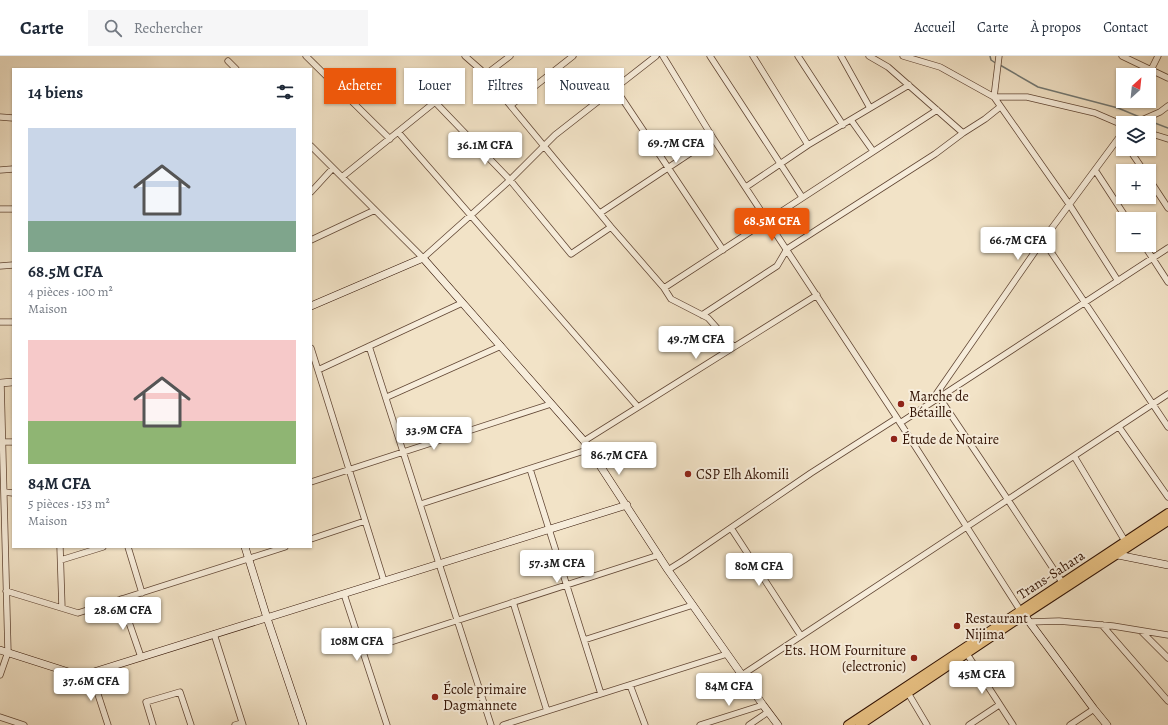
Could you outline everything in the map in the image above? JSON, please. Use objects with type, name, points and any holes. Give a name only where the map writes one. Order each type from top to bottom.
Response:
[{"type":"main road","name":"Trans-Sahara","points":[[1112,554],[1125,542],[1168,513]]},
{"type":"main road","name":"Trans-Sahara","points":[[848,725],[986,637],[1025,616],[1064,585],[1112,554],[1168,521]]},
{"type":"main road","name":"Trans-Sahara","points":[[860,725],[967,654],[986,637]]},
{"type":"street","points":[[306,56],[390,139]]},
{"type":"street","points":[[465,56],[478,68]]},
{"type":"street","points":[[494,68],[510,56]]},
{"type":"street","points":[[573,56],[511,105],[600,214],[664,288],[671,299],[708,318],[734,347]]},
{"type":"street","points":[[624,81],[656,56]]},
{"type":"street","points":[[663,56],[713,138],[817,295],[1025,616],[1107,725]]},
{"type":"street","points":[[710,56],[802,197]]},
{"type":"street","points":[[753,56],[808,145]]},
{"type":"street","points":[[798,56],[843,124]]},
{"type":"street","points":[[841,56],[870,108]]},
{"type":"street","points":[[871,57],[879,56]]},
{"type":"street","points":[[903,56],[940,67],[994,97],[1027,97],[1095,112],[1116,122]]},
{"type":"street","points":[[999,56],[994,97],[1069,204],[1118,280]]},
{"type":"street","points":[[1122,56],[1147,68]]},
{"type":"street","points":[[1152,68],[1158,56]]},
{"type":"street","points":[[871,57],[888,67],[963,133]]},
{"type":"street","points":[[228,61],[235,68]]},
{"type":"street","points":[[1156,72],[1168,78]]},
{"type":"street","points":[[746,187],[808,145],[909,85]]},
{"type":"street","points":[[342,177],[435,102],[510,180],[572,254],[611,227]]},
{"type":"street","points":[[624,102],[722,250]]},
{"type":"street","points":[[312,306],[423,258],[510,180],[555,135],[595,104]]},
{"type":"street","points":[[1151,116],[1168,106]]},
{"type":"street","points":[[702,315],[778,266],[787,250],[935,154],[1000,107]]},
{"type":"street","points":[[664,288],[937,110]]},
{"type":"street","points":[[0,117],[12,118]]},
{"type":"street","points":[[851,120],[873,151]]},
{"type":"street","points":[[398,132],[638,407]]},
{"type":"street","points":[[1156,135],[1168,139]]},
{"type":"street","points":[[600,214],[713,138]]},
{"type":"street","points":[[930,403],[1043,240],[1116,143]]},
{"type":"street","points":[[312,147],[423,258],[584,441],[628,506],[668,570],[778,725]]},
{"type":"street","points":[[312,191],[333,168]]},
{"type":"street","points":[[0,170],[12,169]]},
{"type":"street","points":[[1095,170],[1122,212]]},
{"type":"street","points":[[1156,190],[1168,208]]},
{"type":"street","points":[[0,209],[12,209]]},
{"type":"street","points":[[312,240],[375,210]]},
{"type":"street","points":[[1043,240],[1168,427]]},
{"type":"street","points":[[668,570],[811,474],[930,403],[1168,248]]},
{"type":"street","points":[[1148,252],[1168,282]]},
{"type":"street","points":[[0,266],[12,266]]},
{"type":"street","points":[[584,441],[817,295]]},
{"type":"street","points":[[318,370],[462,303]]},
{"type":"street","points":[[0,322],[12,322]]},
{"type":"street","points":[[369,346],[387,397],[491,725]]},
{"type":"street","points":[[387,397],[501,346]]},
{"type":"street","points":[[312,351],[384,581]]},
{"type":"street","points":[[0,675],[8,652],[2,501],[4,492],[0,383],[12,382]]},
{"type":"street","points":[[742,675],[1168,394]]},
{"type":"street","points":[[939,397],[1064,585]]},
{"type":"street","points":[[312,482],[551,404]]},
{"type":"street","points":[[1119,427],[1168,497]]},
{"type":"street","points":[[2,442],[12,442]]},
{"type":"street","points":[[421,504],[590,449]]},
{"type":"street","points":[[1074,456],[1125,542]]},
{"type":"street","points":[[530,469],[601,694]]},
{"type":"street","points":[[4,492],[12,493]]},
{"type":"street","points":[[0,650],[81,676],[628,506]]},
{"type":"street","points":[[312,539],[365,521]]},
{"type":"street","points":[[731,528],[801,636]]},
{"type":"street","points":[[60,548],[62,608]]},
{"type":"street","points":[[61,560],[100,548]]},
{"type":"street","points":[[128,548],[142,593]]},
{"type":"street","points":[[245,548],[266,618],[303,725]]},
{"type":"street","points":[[6,591],[78,613],[282,548]]},
{"type":"street","points":[[1112,554],[1168,565]]},
{"type":"street","points":[[363,651],[659,555]]},
{"type":"street","points":[[344,594],[388,725]]},
{"type":"street","points":[[121,599],[141,657]]},
{"type":"street","points":[[513,602],[547,711]]},
{"type":"street","points":[[584,640],[693,604]]},
{"type":"street","points":[[1025,616],[1102,625],[1168,635]]},
{"type":"street","points":[[1102,625],[1168,701]]},
{"type":"street","points":[[1142,632],[1168,658]]},
{"type":"street","points":[[214,634],[243,724],[235,725]]},
{"type":"street","points":[[503,725],[727,654]]},
{"type":"street","points":[[967,654],[1013,725]]},
{"type":"street","points":[[91,673],[108,725]]},
{"type":"street","points":[[630,685],[644,725]]},
{"type":"street","points":[[153,725],[146,702],[180,692],[191,725]]},
{"type":"street","points":[[908,693],[927,725]]},
{"type":"street","points":[[700,725],[763,705]]},
{"type":"street","points":[[969,725],[999,705]]},
{"type":"street","points":[[1070,725],[1094,709]]},
{"type":"street","points":[[748,725],[768,712]]},
{"type":"street","points":[[0,716],[24,725]]},
{"type":"waterway","points":[[990,56],[991,60],[997,64]]},
{"type":"waterway","points":[[1000,65],[1038,87],[1118,108],[1137,116]]},
{"type":"waterway","points":[[1156,123],[1168,128]]},
{"type":"place","name":"Marche de Bétaille","points":[[901,404]]},
{"type":"place","name":"Étude de Notaire","points":[[894,439]]},
{"type":"place","name":"CSP Elh Akomili","points":[[688,474]]},
{"type":"place","name":"Restaurant Nijima","points":[[957,626]]},
{"type":"place","name":"Ets. HOM Fourniture (electronic)","points":[[914,658]]},
{"type":"place","name":"École primaire Dagmannete","points":[[435,697]]}]
